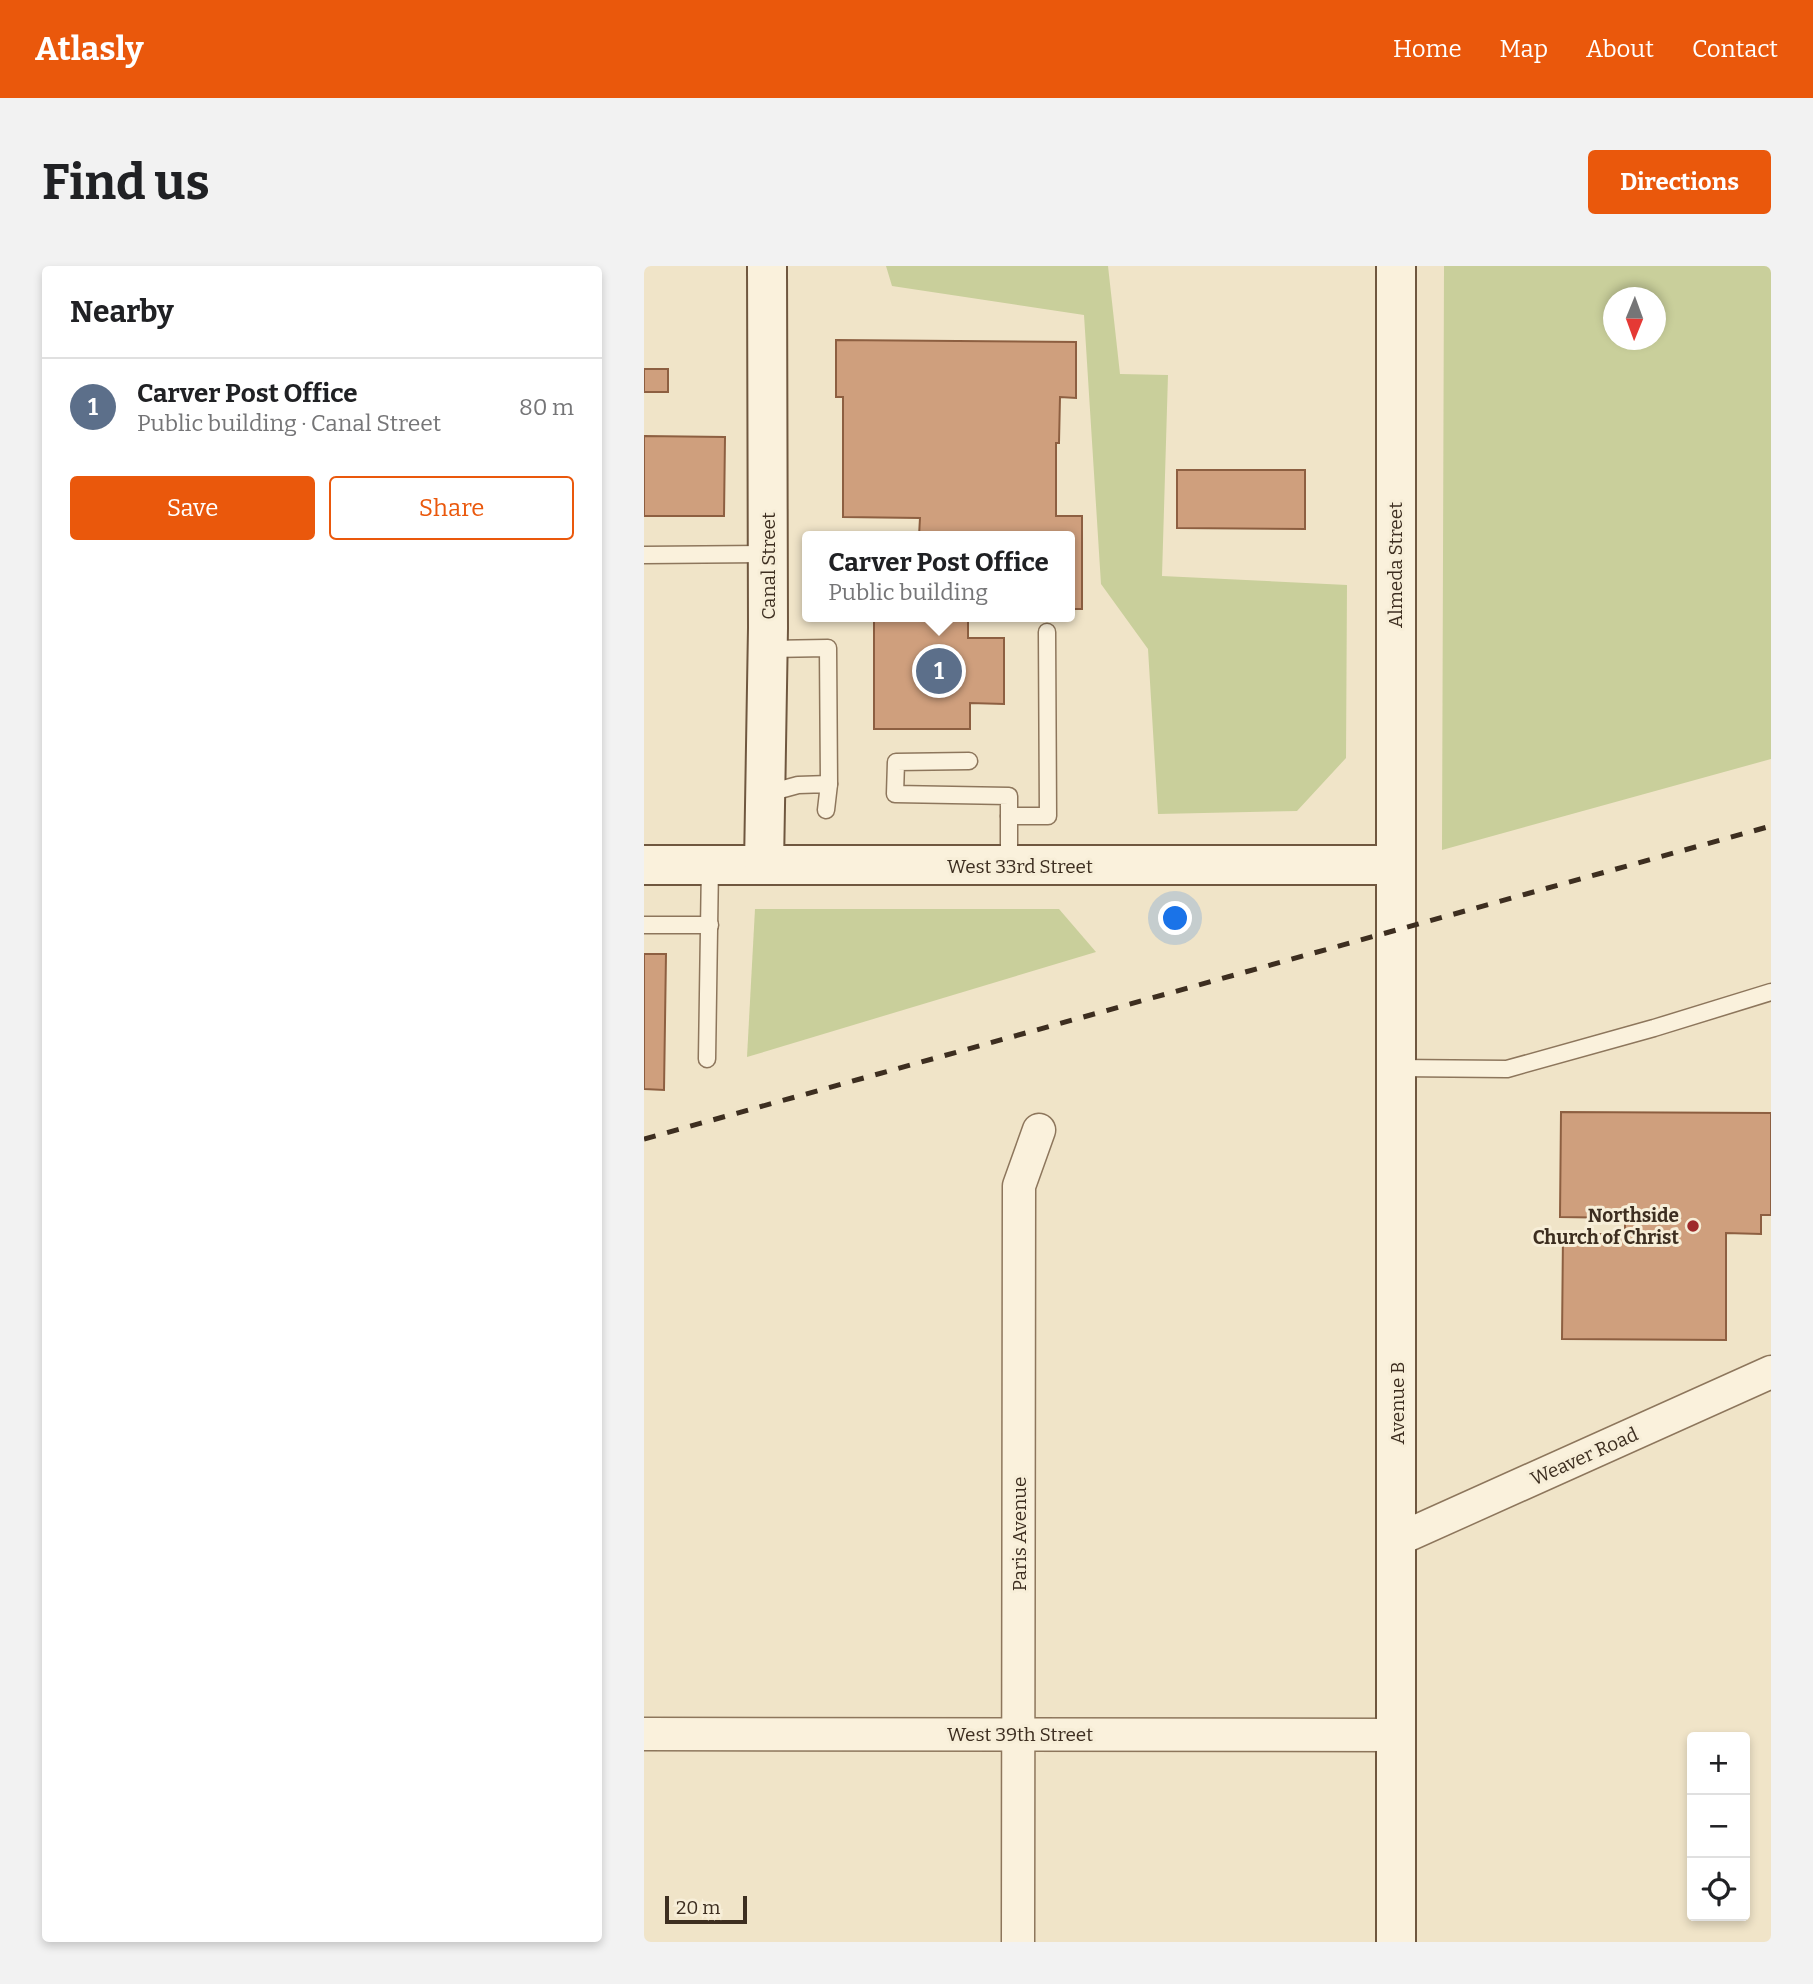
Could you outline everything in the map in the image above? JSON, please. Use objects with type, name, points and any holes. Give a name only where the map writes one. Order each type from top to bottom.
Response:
[{"type":"street","name":"Canal Street","points":[[764,865],[768,649],[766,266]]},
{"type":"street","name":"Almeda Street","points":[[1395,865],[1396,266]]},
{"type":"street","name":"West 33rd Street","points":[[644,865],[1395,865]]},
{"type":"street","name":"Avenue B","points":[[1395,865],[1396,1942]]},
{"type":"street","name":"Paris Avenue","points":[[1018,1942],[1019,1186],[1039,1130]]},
{"type":"street","name":"Weaver Road","points":[[1397,1540],[1767,1383]]},
{"type":"street","name":"West 39th Street","points":[[644,1734],[1395,1735]]},
{"type":"lane","points":[[644,555],[767,554]]},
{"type":"lane","points":[[1009,816],[1048,816],[1046,632]]},
{"type":"lane","points":[[768,649],[828,648],[829,784],[826,810]]},
{"type":"lane","points":[[970,761],[896,762],[895,794],[1009,796],[1009,866]]},
{"type":"lane","points":[[765,794],[798,785],[829,784]]},
{"type":"lane","points":[[707,1059],[710,865]]},
{"type":"lane","points":[[644,925],[710,925]]},
{"type":"lane","points":[[1397,1068],[1507,1069],[1771,992]]},
{"type":"green space","points":[[886,266],[1108,266],[1120,374],[1168,375],[1162,576],[1347,585],[1346,758],[1297,811],[1158,814],[1148,649],[1101,584],[1084,315],[892,286]]},
{"type":"green space","points":[[1444,266],[1771,266],[1771,759],[1442,850]]},
{"type":"green space","points":[[755,909],[1059,909],[1096,952],[747,1057]]},
{"type":"building","points":[[836,340],[1076,342],[1076,398],[1060,397],[1059,443],[1056,443],[1056,516],[1082,516],[1082,609],[1075,609],[1075,531],[919,531],[920,518],[843,517],[843,397],[836,397]]},
{"type":"building","points":[[644,369],[668,369],[668,392],[644,392]]},
{"type":"building","points":[[644,436],[725,437],[724,516],[644,516]]},
{"type":"building","points":[[1177,470],[1305,470],[1305,529],[1177,528]]},
{"type":"building","points":[[874,622],[968,622],[968,638],[1004,638],[1004,704],[970,703],[970,729],[874,729]]},
{"type":"building","points":[[644,954],[666,954],[664,1090],[644,1089]]},
{"type":"building","name":"Northside Church of Christ","points":[[1561,1112],[1771,1113],[1771,1215],[1761,1215],[1761,1234],[1726,1233],[1726,1340],[1562,1339],[1563,1234],[1625,1234],[1625,1218],[1560,1217]]},
{"type":"railway","points":[[644,1139],[1771,826]]},
{"type":"place","name":"Carver Post Office","points":[[939,671]]},
{"type":"place","name":"Northside Church of Christ","points":[[1693,1226]]}]
